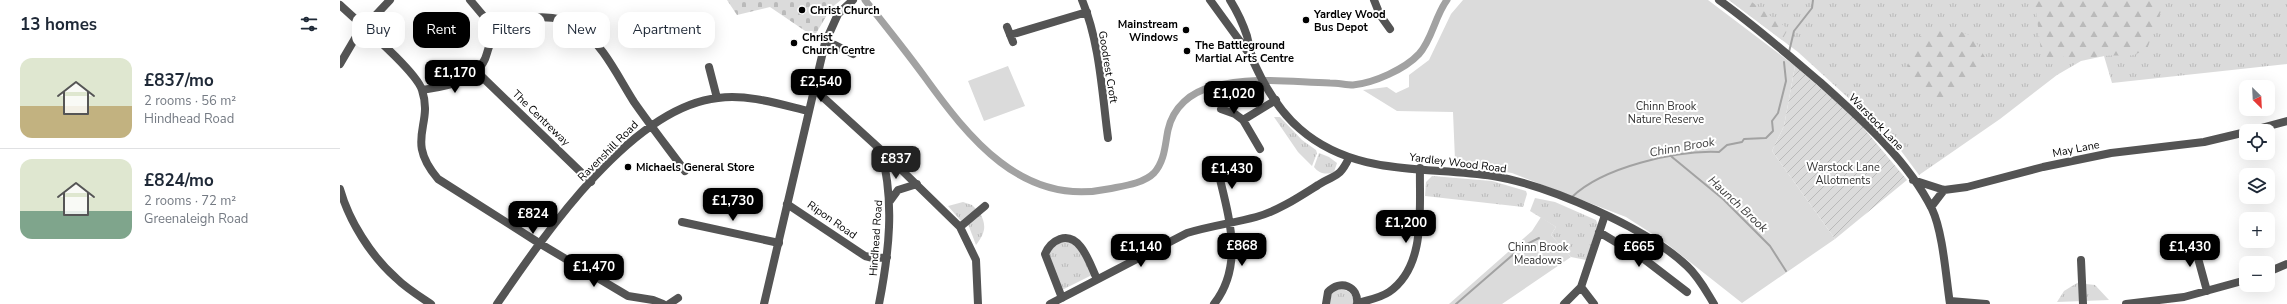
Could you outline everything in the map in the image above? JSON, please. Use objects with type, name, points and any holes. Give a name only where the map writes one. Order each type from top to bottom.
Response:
[{"type":"street","points":[[379,12],[390,0]]},
{"type":"street","points":[[470,0],[480,12]]},
{"type":"street","name":"Goodrest Croft","points":[[1082,0],[1087,12],[1097,56],[1108,138]]},
{"type":"street","name":"Yardley Wood Road","points":[[1210,0],[1254,61]]},
{"type":"street","name":"Yardley Wood Road","points":[[1230,0],[1236,10],[1254,61],[1268,90],[1291,121],[1323,147],[1350,158],[1385,166],[1420,168],[1494,176],[1538,186],[1605,215],[1649,239],[1678,258],[1696,276],[1714,304]]},
{"type":"street","points":[[1374,0],[1380,14],[1390,29]]},
{"type":"street","name":"Warstock Lane","points":[[1719,0],[1774,42],[1854,113],[1894,155],[1931,207],[1937,223],[1950,303]]},
{"type":"street","points":[[764,304],[825,43],[838,14],[850,2]]},
{"type":"street","points":[[340,5],[352,16]]},
{"type":"street","points":[[1222,18],[1236,10]]},
{"type":"street","points":[[1010,34],[1087,12]]},
{"type":"street","points":[[545,19],[568,21],[592,39],[650,125],[685,171]]},
{"type":"street","points":[[825,43],[835,45],[853,54]]},
{"type":"street","points":[[340,64],[352,46]]},
{"type":"street","points":[[385,48],[410,72],[422,90],[425,102],[420,135],[421,149],[427,166],[438,179],[539,243],[628,296],[653,300],[663,304]]},
{"type":"street","points":[[422,90],[450,85],[467,78],[476,71],[484,59],[488,48]]},
{"type":"street","points":[[710,67],[717,98]]},
{"type":"street","name":"The Centreway","points":[[476,71],[591,182]]},
{"type":"street","points":[[814,89],[917,184],[960,227],[976,260],[978,304]]},
{"type":"street","name":"Ravenshill Road","points":[[497,304],[539,243],[591,182],[650,125],[681,108],[717,98],[744,98],[808,111]]},
{"type":"street","points":[[1243,120],[1276,100]]},
{"type":"street","points":[[1221,109],[1235,114],[1243,120],[1260,149]]},
{"type":"street","points":[[2275,124],[2287,121]]},
{"type":"street","name":"May Lane","points":[[1913,180],[1944,190],[1967,187],[2043,167],[2111,153],[2204,142],[2239,134]]},
{"type":"street","name":"Hindhead Road","points":[[879,304],[887,257],[890,201],[888,175],[881,150]]},
{"type":"street","points":[[1050,304],[1187,234],[1229,222],[1256,217],[1292,201],[1322,183],[1338,176],[1350,158]]},
{"type":"street","points":[[1214,304],[1226,287],[1233,261],[1233,247],[1229,222],[1216,162]]},
{"type":"street","points":[[1357,304],[1389,292],[1400,282],[1410,266],[1417,243],[1420,168]]},
{"type":"street","points":[[890,201],[898,190],[917,184]]},
{"type":"street","points":[[340,190],[355,226],[383,264],[395,278],[431,304]]},
{"type":"street","points":[[1931,207],[1944,190]]},
{"type":"street","name":"Ripon Road","points":[[787,204],[865,256],[873,258],[887,257]]},
{"type":"street","points":[[960,227],[985,206]]},
{"type":"street","points":[[1564,304],[1581,287],[1598,232],[1605,215]]},
{"type":"street","points":[[682,222],[779,243]]},
{"type":"street","points":[[1598,232],[1644,259],[1687,292]]},
{"type":"street","points":[[1062,298],[1045,254],[1055,241],[1064,238],[1076,241],[1083,250],[1097,279]]},
{"type":"street","points":[[2193,240],[2207,291]]},
{"type":"street","points":[[2081,260],[2083,304]]},
{"type":"street","points":[[2275,269],[2287,264]]},
{"type":"street","points":[[2126,304],[2181,297],[2239,282]]},
{"type":"street","points":[[1326,304],[1328,292],[1332,288],[1342,285],[1352,288],[1358,298],[1357,304]]},
{"type":"street","points":[[1581,287],[1594,304]]},
{"type":"street","points":[[669,304],[678,298]]},
{"type":"street","points":[[1950,303],[1986,304]]},
{"type":"green space","points":[[727,0],[841,0],[831,8],[814,37],[770,7],[737,15]]},
{"type":"green space","name":"Chinn Brook Nature Reserve","points":[[1463,0],[1708,0],[1795,66],[1784,126],[1772,151],[1835,239],[1742,303],[1662,240],[1626,217],[1512,173],[1474,167],[1455,160],[1453,112],[1397,111],[1363,90],[1387,87],[1396,93],[1409,87],[1409,75],[1429,60],[1451,14]]},
{"type":"green space","points":[[1729,0],[2287,0],[2287,64],[2112,83],[2104,56],[2081,61],[2057,75],[2000,119],[1919,175],[1890,136],[1798,52]]},
{"type":"green space","points":[[1729,0],[1749,0],[1788,29],[1782,40]]},
{"type":"green space","points":[[2032,0],[2165,0],[2147,49],[2130,56],[2105,56],[2078,59],[2065,56],[2049,64],[2042,60],[2036,10]]},
{"type":"green space","points":[[1948,27],[1972,36],[1988,62],[1967,86],[1952,97],[1934,98],[1914,79],[1907,68],[1918,39],[1927,29]]},
{"type":"green space","points":[[1008,66],[1025,106],[984,121],[968,81]]},
{"type":"green space","name":"Warstock Lane Allotments","points":[[1795,66],[1856,119],[1907,180],[1835,239],[1772,151],[1784,126]]},
{"type":"green space","points":[[1274,117],[1280,117],[1302,140],[1316,150],[1317,153],[1312,166],[1298,152]]},
{"type":"green space","points":[[1319,153],[1329,157],[1337,163],[1334,172],[1323,173],[1314,167]]},
{"type":"green space","points":[[1432,176],[1492,181],[1526,191],[1527,194],[1523,207],[1425,196],[1426,182]]},
{"type":"green space","points":[[1535,198],[1555,202],[1596,220],[1598,225],[1586,260],[1571,257],[1551,235],[1556,227],[1530,211]]},
{"type":"green space","points":[[963,202],[972,205],[976,209],[961,221],[948,206]]},
{"type":"green space","points":[[980,213],[984,222],[984,229],[976,245],[968,224]]},
{"type":"green space","name":"Chinn Brook Meadows","points":[[1541,217],[1556,227],[1551,235],[1571,257],[1502,304],[1449,304],[1532,231]]},
{"type":"green space","points":[[1065,239],[1077,245],[1092,275],[1062,290],[1048,261],[1049,251]]},
{"type":"green space","points":[[2077,283],[2095,285],[2109,300],[2057,302],[2064,291]]},
{"type":"green space","points":[[1336,289],[1349,292],[1353,297],[1353,304],[1330,304],[1332,292]]},
{"type":"waterway","points":[[865,0],[959,122],[979,143],[1000,162],[1024,177],[1049,188],[1077,192],[1126,186],[1144,180],[1154,173],[1158,168],[1164,152],[1170,122],[1174,114],[1184,102],[1204,89],[1227,84],[1256,81],[1286,81],[1353,85],[1361,84],[1398,70],[1419,54],[1427,42],[1439,13],[1447,0]]},
{"type":"waterway","name":"Chinn Brook","points":[[1789,52],[1794,31],[1812,8],[1813,0]]},
{"type":"waterway","name":"Chinn Brook","points":[[1572,197],[1585,186],[1602,177],[1641,162],[1683,154],[1719,152],[1727,145],[1742,142],[1744,139],[1766,138],[1773,131],[1772,121],[1778,113],[1786,81],[1784,62]]},
{"type":"waterway","name":"Haunch Brook","points":[[1672,157],[1723,199],[1770,246],[1786,271]]},
{"type":"waterway","name":"Chinn Brook","points":[[1456,304],[1523,246],[1539,238]]},
{"type":"place","name":"Christ Church","points":[[802,10]]},
{"type":"place","name":"Yardley Wood Bus Depot","points":[[1306,20]]},
{"type":"place","name":"Mainstream Windows","points":[[1186,30]]},
{"type":"place","name":"Christ Church Centre","points":[[794,43]]},
{"type":"place","name":"The Battleground Martial Arts Centre","points":[[1187,51]]},
{"type":"place","name":"Michaels General Store","points":[[628,167]]}]
